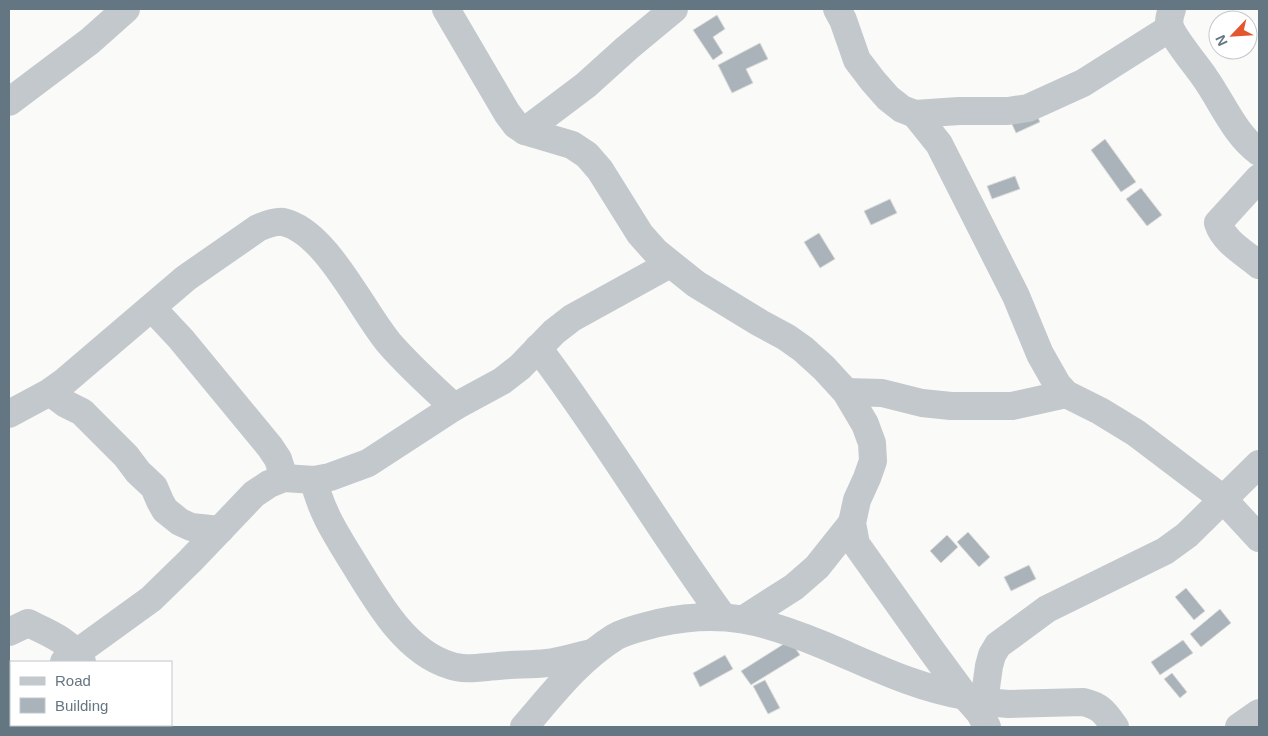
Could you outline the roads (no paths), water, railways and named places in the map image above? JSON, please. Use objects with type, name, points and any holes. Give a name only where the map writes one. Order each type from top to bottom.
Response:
[{"type":"street","points":[[9,102],[90,41],[126,9]]},
{"type":"street","points":[[446,9],[507,113],[516,125],[525,131],[572,145],[587,155],[600,170],[640,234],[670,264],[696,284],[803,349],[846,392],[865,424],[872,443],[873,461],[857,500],[852,523],[856,544],[932,652],[979,709]]},
{"type":"street","points":[[525,131],[586,85],[632,43],[674,9]]},
{"type":"street","points":[[837,9],[858,60],[868,74],[888,98],[902,109],[915,114],[959,110],[1008,111],[1028,108],[1083,83],[1171,18],[1205,78],[1240,132],[1250,146],[1259,152]]},
{"type":"street","points":[[915,114],[939,144],[1016,296],[1046,366],[1057,384],[1066,394],[1100,411],[1136,433],[1224,499],[1259,538]]},
{"type":"street","points":[[1259,178],[1218,224],[1229,241],[1259,265]]},
{"type":"street","points":[[9,414],[50,392],[83,367],[186,278],[241,239],[258,228],[282,222],[296,227],[315,241],[334,264],[388,342],[417,373],[454,407]]},
{"type":"street","points":[[9,632],[28,623],[57,636],[74,659],[150,600],[254,494],[269,484],[284,478],[314,480],[330,477],[368,463],[454,407],[502,381],[520,367],[554,332],[572,318],[670,264]]},
{"type":"street","points":[[152,308],[181,339],[270,447],[278,460],[284,478]]},
{"type":"street","points":[[538,348],[586,414],[675,549],[734,618]]},
{"type":"street","points":[[50,392],[66,404],[82,412],[154,487],[166,510],[180,522],[191,527],[220,530]]},
{"type":"street","points":[[846,392],[882,393],[922,403],[952,406],[1012,406],[1066,394]]},
{"type":"street","points":[[979,709],[992,655],[998,645],[1047,609],[1165,551],[1187,534],[1259,464]]},
{"type":"street","points":[[314,480],[322,508],[337,537],[378,602],[396,626],[413,643],[434,659],[450,666],[467,668],[547,663],[592,653]]},
{"type":"street","points":[[734,618],[794,587],[817,567],[852,523]]},
{"type":"street","points":[[524,727],[572,672],[592,653],[616,636],[637,628],[680,618],[734,618],[782,628],[979,709],[1009,704],[1083,702],[1095,705],[1103,711],[1115,727]]},
{"type":"street","points":[[1239,727],[1259,713]]}]
